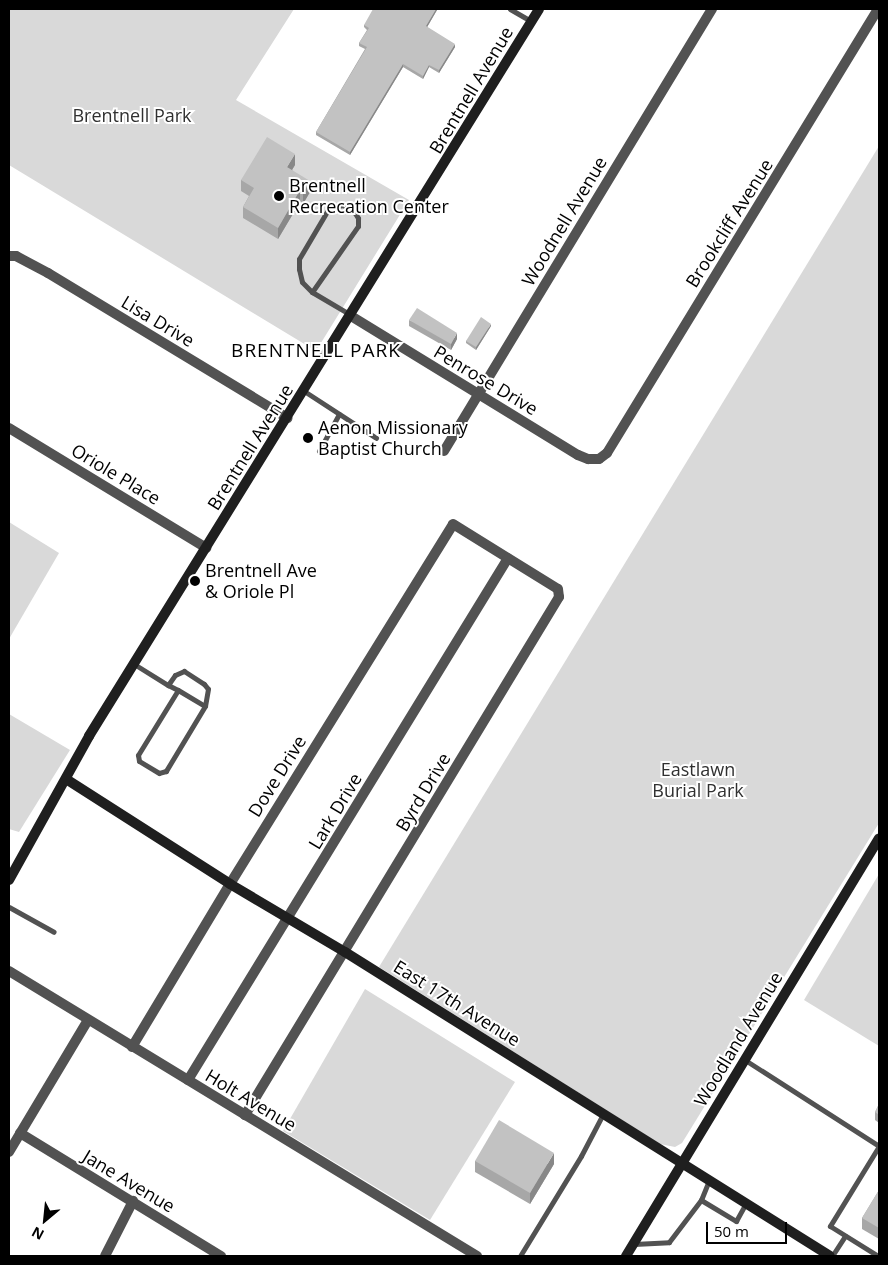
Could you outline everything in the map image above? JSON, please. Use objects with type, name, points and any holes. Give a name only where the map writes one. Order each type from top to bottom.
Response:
[{"type":"street","name":"Brentnell Avenue","points":[[9,880],[89,736],[351,316],[539,9]]},
{"type":"street","name":"Woodnell Avenue","points":[[444,451],[712,9]]},
{"type":"street","name":"Brookcliff Avenue","points":[[606,453],[878,9]]},
{"type":"street","name":"Lisa Drive","points":[[10,256],[16,256],[48,273],[287,418]]},
{"type":"street","name":"Penrose Drive","points":[[351,316],[578,455],[599,459],[606,453]]},
{"type":"street","name":"Oriole Place","points":[[9,428],[206,548]]},
{"type":"street","name":"Byrd Drive","points":[[245,1115],[559,597],[558,589],[453,524]]},
{"type":"street","name":"Dove Drive","points":[[132,1047],[230,884],[453,524]]},
{"type":"street","name":"Lark Drive","points":[[188,1080],[508,558]]},
{"type":"street","name":"East 17th Avenue","points":[[66,779],[230,884],[345,952],[831,1256]]},
{"type":"street","name":"Woodland Avenue","points":[[626,1256],[879,839]]},
{"type":"street","name":"Holt Avenue","points":[[9,971],[477,1256]]},
{"type":"street","points":[[9,1152],[88,1020]]},
{"type":"street","name":"Jane Avenue","points":[[20,1134],[221,1256]]},
{"type":"street","points":[[106,1256],[133,1202]]},
{"type":"lane","points":[[513,10],[531,22]]},
{"type":"lane","points":[[312,292],[358,226],[358,218],[343,205],[330,208],[299,260],[302,282],[312,292],[351,316]]},
{"type":"lane","points":[[304,391],[376,438]]},
{"type":"lane","points":[[319,451],[340,414]]},
{"type":"lane","points":[[134,664],[205,706]]},
{"type":"lane","points":[[168,684],[175,675],[184,671],[204,684],[208,689],[205,706],[166,771],[159,773],[139,761],[138,755],[178,690]]},
{"type":"lane","points":[[9,908],[54,932]]},
{"type":"lane","points":[[744,1060],[879,1146],[831,1223],[832,1228],[878,1256]]},
{"type":"lane","points":[[520,1256],[581,1156],[603,1114]]},
{"type":"lane","points":[[633,1244],[668,1242],[701,1200],[709,1180]]},
{"type":"lane","points":[[701,1200],[736,1221],[746,1202]]},
{"type":"lane","points":[[831,1256],[845,1236]]},
{"type":"green space","name":"Brentnell Park","points":[[9,9],[294,9],[236,100],[409,200],[316,351],[9,165]]},
{"type":"green space","name":"Eastlawn Burial Park","points":[[879,146],[879,823],[682,1143],[675,1147],[660,1144],[379,967]]},
{"type":"green space","points":[[9,522],[59,553],[9,639]]},
{"type":"green space","points":[[9,714],[70,750],[19,832],[9,829]]},
{"type":"green space","points":[[879,874],[879,1046],[804,1000]]},
{"type":"green space","points":[[365,989],[515,1082],[430,1220],[283,1131]]},
{"type":"building","points":[[373,9],[436,9],[426,26],[455,44],[439,70],[429,65],[423,76],[403,64],[350,152],[316,132],[367,47],[359,43],[369,28],[364,25]]},
{"type":"building","name":"Brentnell Recrecation Center","points":[[267,137],[295,154],[287,167],[310,181],[303,193],[300,190],[278,228],[243,207],[254,188],[241,180]]},
{"type":"building","points":[[417,308],[457,333],[451,344],[409,320]]},
{"type":"building","points":[[481,317],[491,324],[476,347],[466,341]]},
{"type":"building","points":[[879,1104],[879,1115],[875,1112]]},
{"type":"building","points":[[499,1120],[554,1153],[530,1193],[475,1161]]},
{"type":"building","points":[[879,1190],[879,1228],[862,1218]]},
{"type":"place","name":"Brentnell Recrecation Center","points":[[279,196]]},
{"type":"place","name":"Aenon Missionary Baptist Church","points":[[308,438]]},
{"type":"place","name":"Brentnell Ave & Oriole Pl","points":[[195,581]]},
{"type":"district","name":"BRENTNELL PARK","points":[[316,351]]}]
